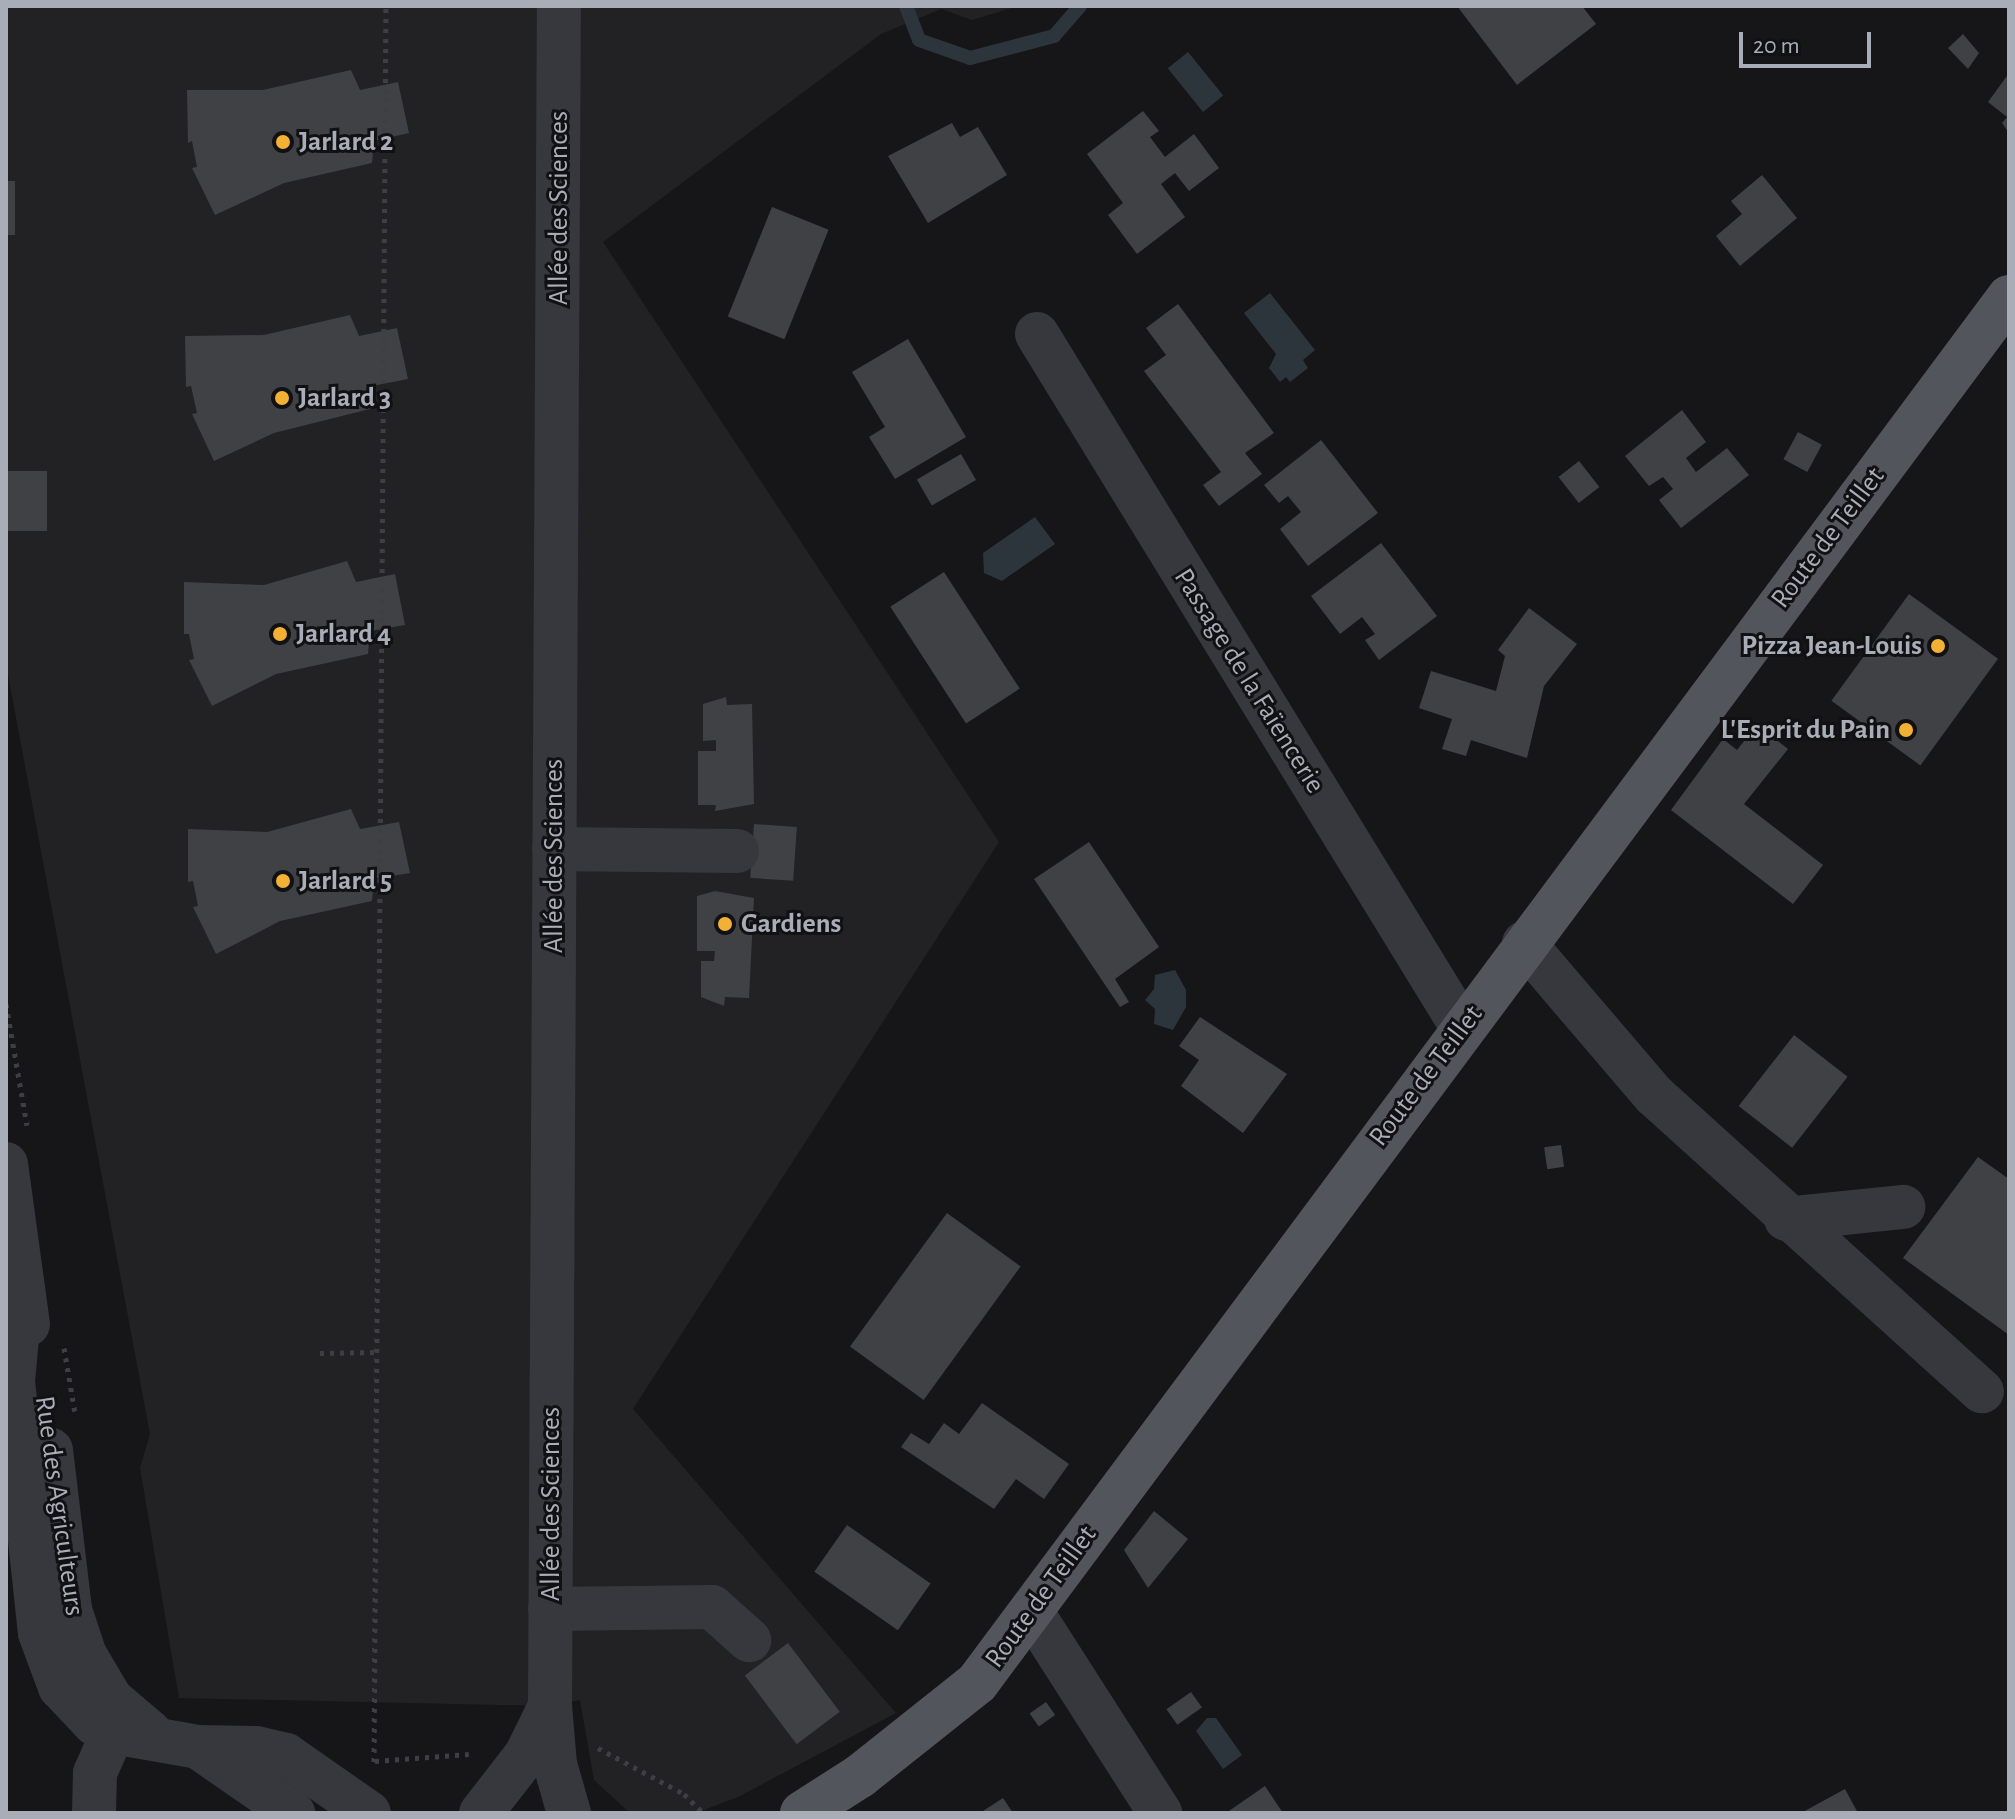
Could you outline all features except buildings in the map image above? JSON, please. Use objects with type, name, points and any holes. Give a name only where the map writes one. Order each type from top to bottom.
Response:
[{"type":"main road","name":"Route de Teillet","points":[[802,1813],[860,1776],[977,1683],[1524,943],[2009,297]]},
{"type":"street","name":"Allée des Sciences","points":[[559,6],[550,1609],[546,1726],[560,1789],[569,1813]]},
{"type":"street","name":"Passage de la Faïencerie","points":[[1037,334],[1462,1027]]},
{"type":"street","points":[[554,849],[737,851]]},
{"type":"street","points":[[1524,943],[1654,1095],[1786,1219],[1982,1391]]},
{"type":"street","name":"Rue des Agriculteurs","points":[[6,1165],[21,1295],[20,1379],[40,1633],[48,1659],[76,1707],[113,1732],[177,1743],[256,1748],[286,1755],[365,1810]]},
{"type":"street","points":[[1786,1219],[1903,1207]]},
{"type":"street","name":"Rue des Agriculteurs","points":[[28,1480],[85,1655],[111,1699],[293,1813]]},
{"type":"street","points":[[550,1609],[712,1607],[749,1640]]},
{"type":"street","points":[[1031,1611],[1160,1813]]},
{"type":"street","points":[[481,1813],[504,1789],[546,1726]]},
{"type":"street","points":[[94,1813],[95,1773],[113,1732]]},
{"type":"path","points":[[365,1810],[374,1761],[386,6]]},
{"type":"path","points":[[320,1353],[378,1352]]},
{"type":"path","points":[[365,1761],[470,1754],[496,1728],[546,1726],[601,1749],[684,1794],[703,1813]]},
{"type":"shaded area","points":[[6,6],[1018,6],[972,20],[941,9],[881,34],[603,242],[999,842],[633,1409],[896,1713],[738,1797],[696,1813],[630,1813],[594,1780],[580,1700],[550,1706],[179,1698],[140,1468],[150,1434],[6,664]]},
{"type":"shaded area","points":[[1188,52],[1223,96],[1203,112],[1168,68]]},
{"type":"shaded area","points":[[1270,293],[1315,350],[1303,360],[1308,368],[1290,382],[1286,377],[1280,382],[1269,368],[1276,354],[1244,313]]},
{"type":"shaded area","points":[[1035,517],[1055,544],[1002,581],[984,573],[983,553]]},
{"type":"shaded area","points":[[1175,970],[1186,990],[1186,1007],[1173,1030],[1154,1024],[1155,1009],[1145,1000],[1154,989],[1155,975]]},
{"type":"shaded area","points":[[1207,1718],[1216,1718],[1242,1755],[1223,1769],[1196,1731]]},
{"type":"waterway","points":[[906,6],[919,40],[970,58],[1054,36],[1080,6]]},
{"type":"place","name":"Jarlard 2","points":[[283,142]]},
{"type":"place","name":"Jarlard 3","points":[[282,398]]},
{"type":"place","name":"Jarlard 4","points":[[280,634]]},
{"type":"place","name":"Pizza Jean-Louis","points":[[1938,646]]},
{"type":"place","name":"L'Esprit du Pain","points":[[1906,730]]},
{"type":"place","name":"Jarlard 5","points":[[283,881]]},
{"type":"place","name":"Gardiens","points":[[725,924]]}]
